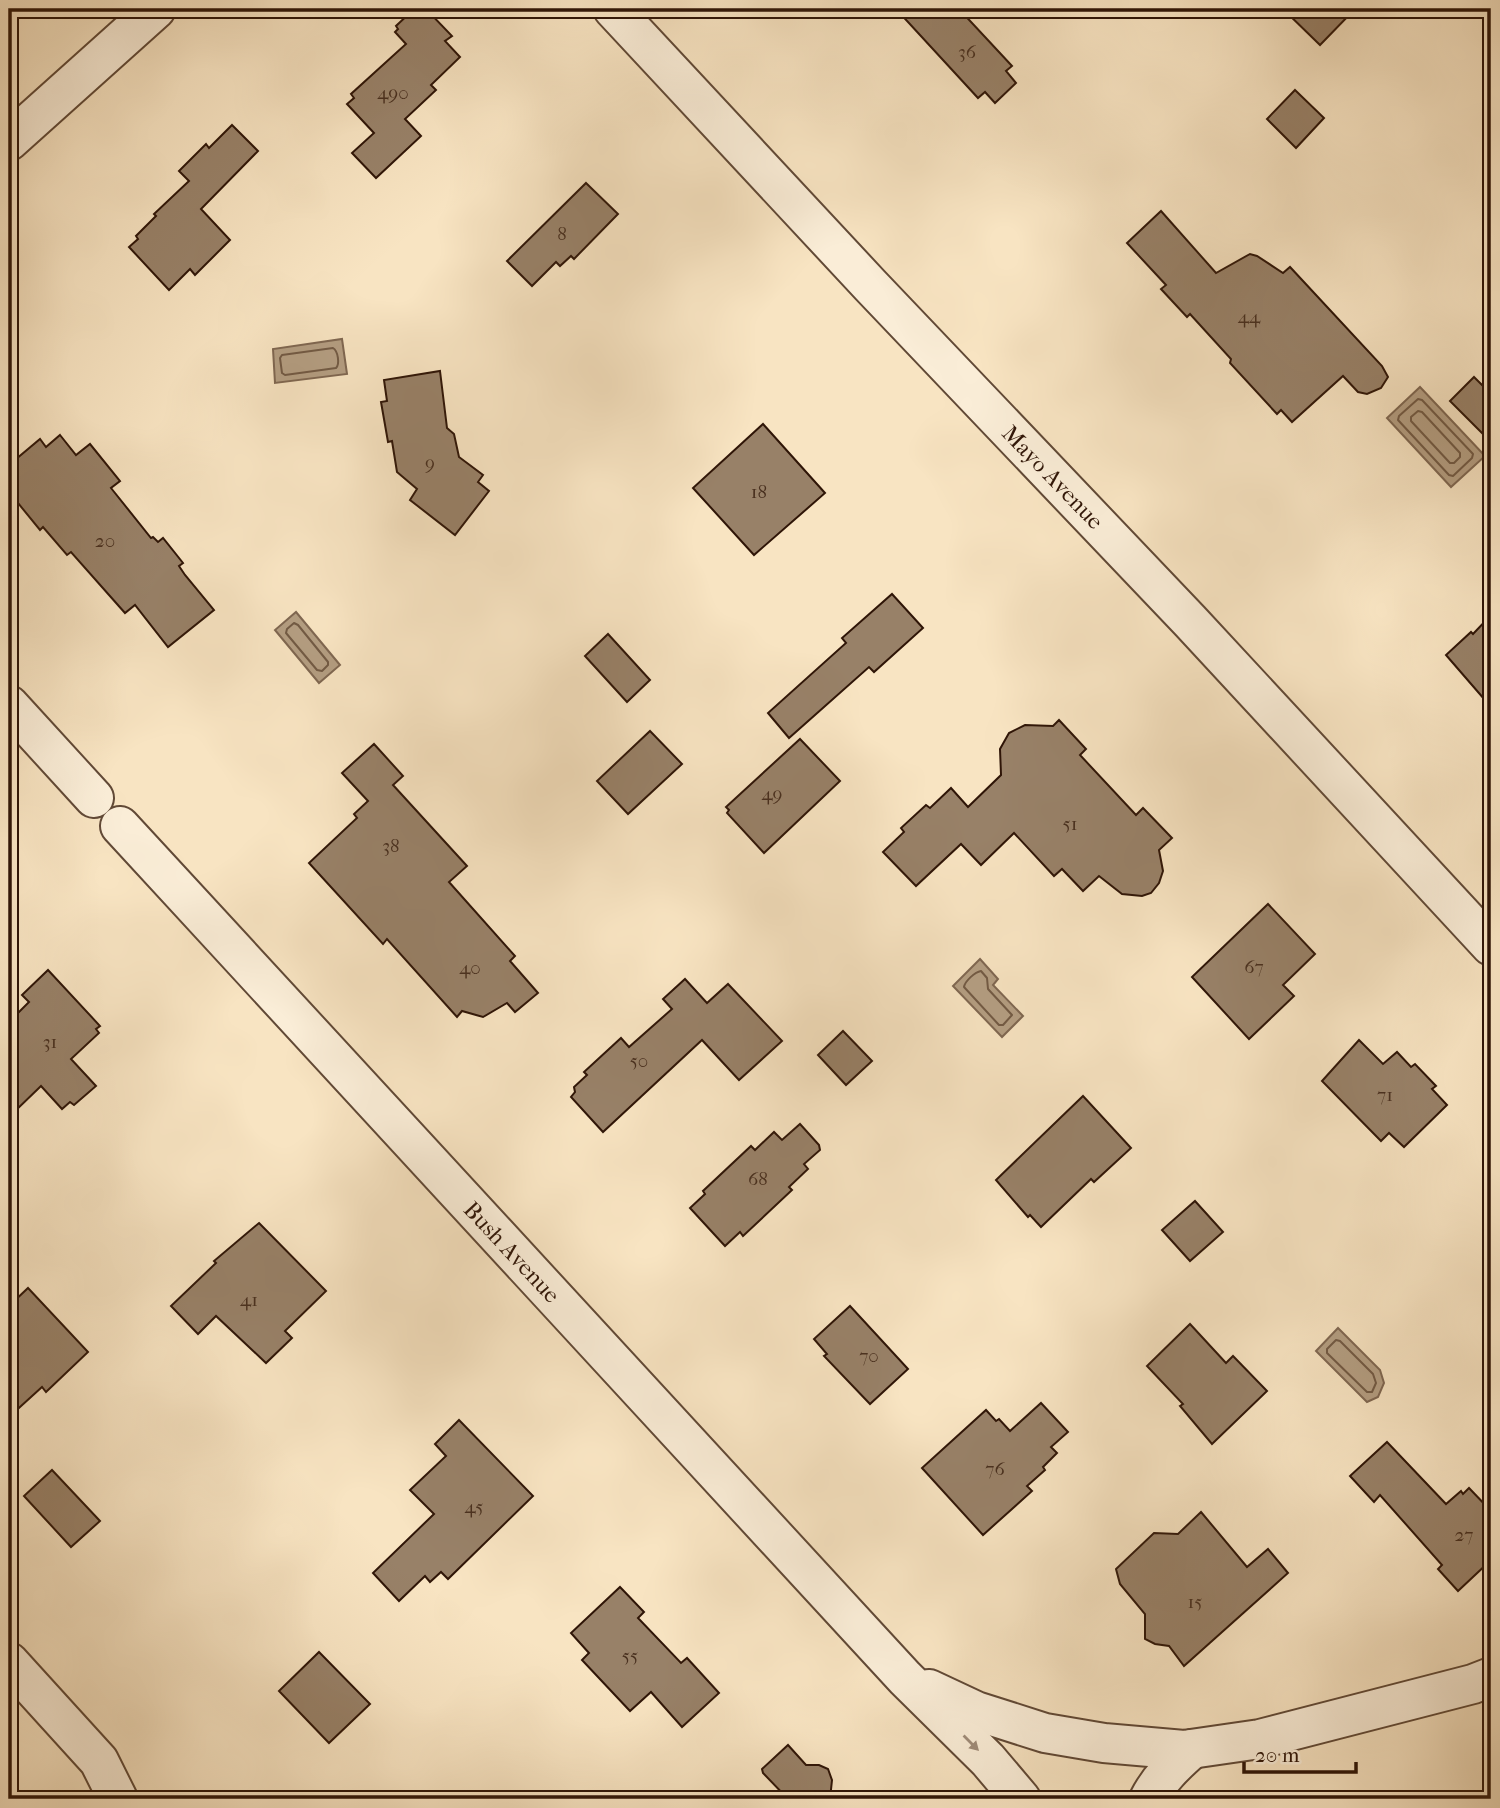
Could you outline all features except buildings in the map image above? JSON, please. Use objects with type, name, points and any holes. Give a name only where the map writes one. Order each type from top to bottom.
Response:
[{"type":"street","points":[[9,141],[156,9]]},
{"type":"street","name":"Mayo Avenue","points":[[612,9],[1190,621],[1491,946]]},
{"type":"street","points":[[9,705],[94,798]]},
{"type":"street","name":"Bush Avenue","points":[[120,826],[905,1678],[988,1760],[1021,1799]]},
{"type":"street","points":[[9,1662],[99,1761],[118,1799]]},
{"type":"street","points":[[905,1678],[976,1710],[1045,1733],[1104,1743],[1192,1749],[1260,1739],[1491,1677]]},
{"type":"street","points":[[1149,1799],[1170,1769],[1192,1749]]},
{"type":"water","points":[[342,339],[347,374],[275,383],[273,349]]},
{"type":"water","points":[[1420,387],[1485,456],[1451,487],[1387,418]]},
{"type":"water","points":[[296,612],[340,665],[319,683],[275,630]]},
{"type":"water","points":[[980,959],[998,979],[993,985],[1023,1016],[1002,1037],[953,986]]},
{"type":"water","points":[[1338,1328],[1380,1370],[1384,1383],[1378,1397],[1367,1402],[1316,1351]]}]
